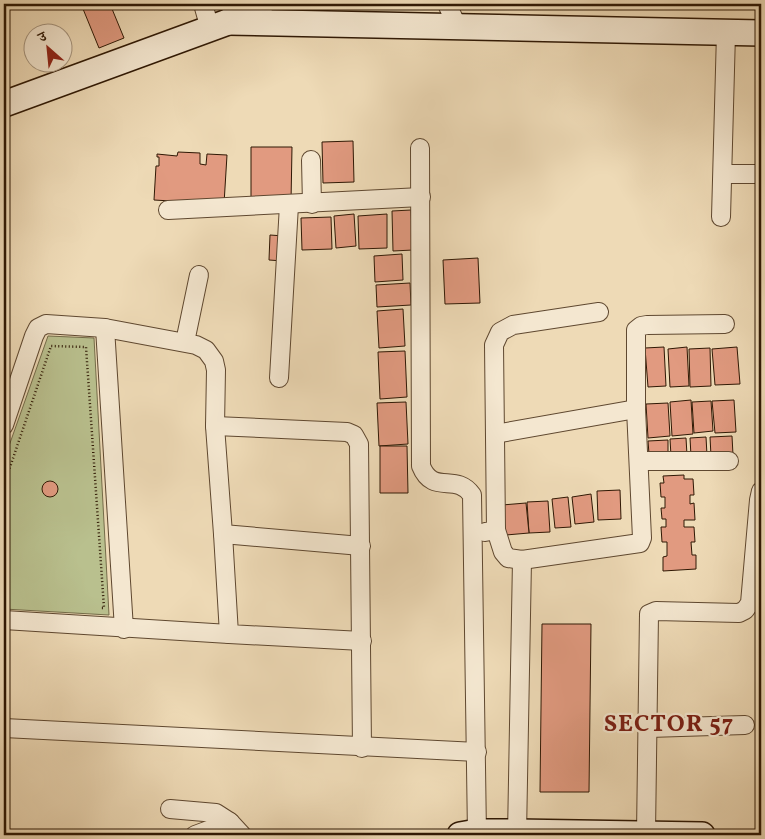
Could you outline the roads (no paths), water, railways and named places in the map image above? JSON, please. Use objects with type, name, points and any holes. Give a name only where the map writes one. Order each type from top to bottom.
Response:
[{"type":"street","points":[[203,4],[219,26]]},
{"type":"street","points":[[4,104],[219,26],[261,4]]},
{"type":"street","points":[[447,4],[458,28]]},
{"type":"street","points":[[219,26],[761,33]]},
{"type":"street","points":[[721,217],[726,33]]},
{"type":"street","points":[[420,148],[421,466],[425,476],[434,483],[459,483],[467,488],[472,495],[477,752],[471,834],[646,833],[702,835]]},
{"type":"street","points":[[310,160],[312,204]]},
{"type":"street","points":[[723,174],[761,174]]},
{"type":"street","points":[[168,210],[421,197]]},
{"type":"street","points":[[279,378],[289,205]]},
{"type":"street","points":[[185,342],[199,275]]},
{"type":"street","points":[[599,312],[513,325],[500,332],[494,345],[496,530],[503,552],[508,558],[522,560],[640,542],[642,538],[640,461],[634,339],[636,330],[641,326],[725,324]]},
{"type":"street","points":[[4,425],[38,328],[46,324],[105,328],[185,342],[206,350],[214,361],[215,426],[229,634]]},
{"type":"street","points":[[105,328],[124,629]]},
{"type":"street","points":[[495,434],[636,410]]},
{"type":"street","points":[[215,426],[347,432],[354,435],[359,444],[362,748]]},
{"type":"street","points":[[640,461],[729,461]]},
{"type":"street","points":[[467,488],[488,477],[496,478]]},
{"type":"street","points":[[646,833],[649,728],[649,614],[656,611],[739,613],[746,610],[750,603],[758,500],[761,490]]},
{"type":"street","points":[[472,534],[496,530]]},
{"type":"street","points":[[223,534],[361,546]]},
{"type":"street","points":[[517,833],[522,560]]},
{"type":"street","points":[[4,620],[124,629],[362,641]]},
{"type":"street","points":[[649,728],[745,725]]},
{"type":"street","points":[[4,728],[362,748],[477,752]]},
{"type":"street","points":[[170,809],[216,813],[230,822],[242,835]]},
{"type":"street","points":[[195,835],[230,822]]},
{"type":"district","name":"SECTOR 57","points":[[669,725]]}]
